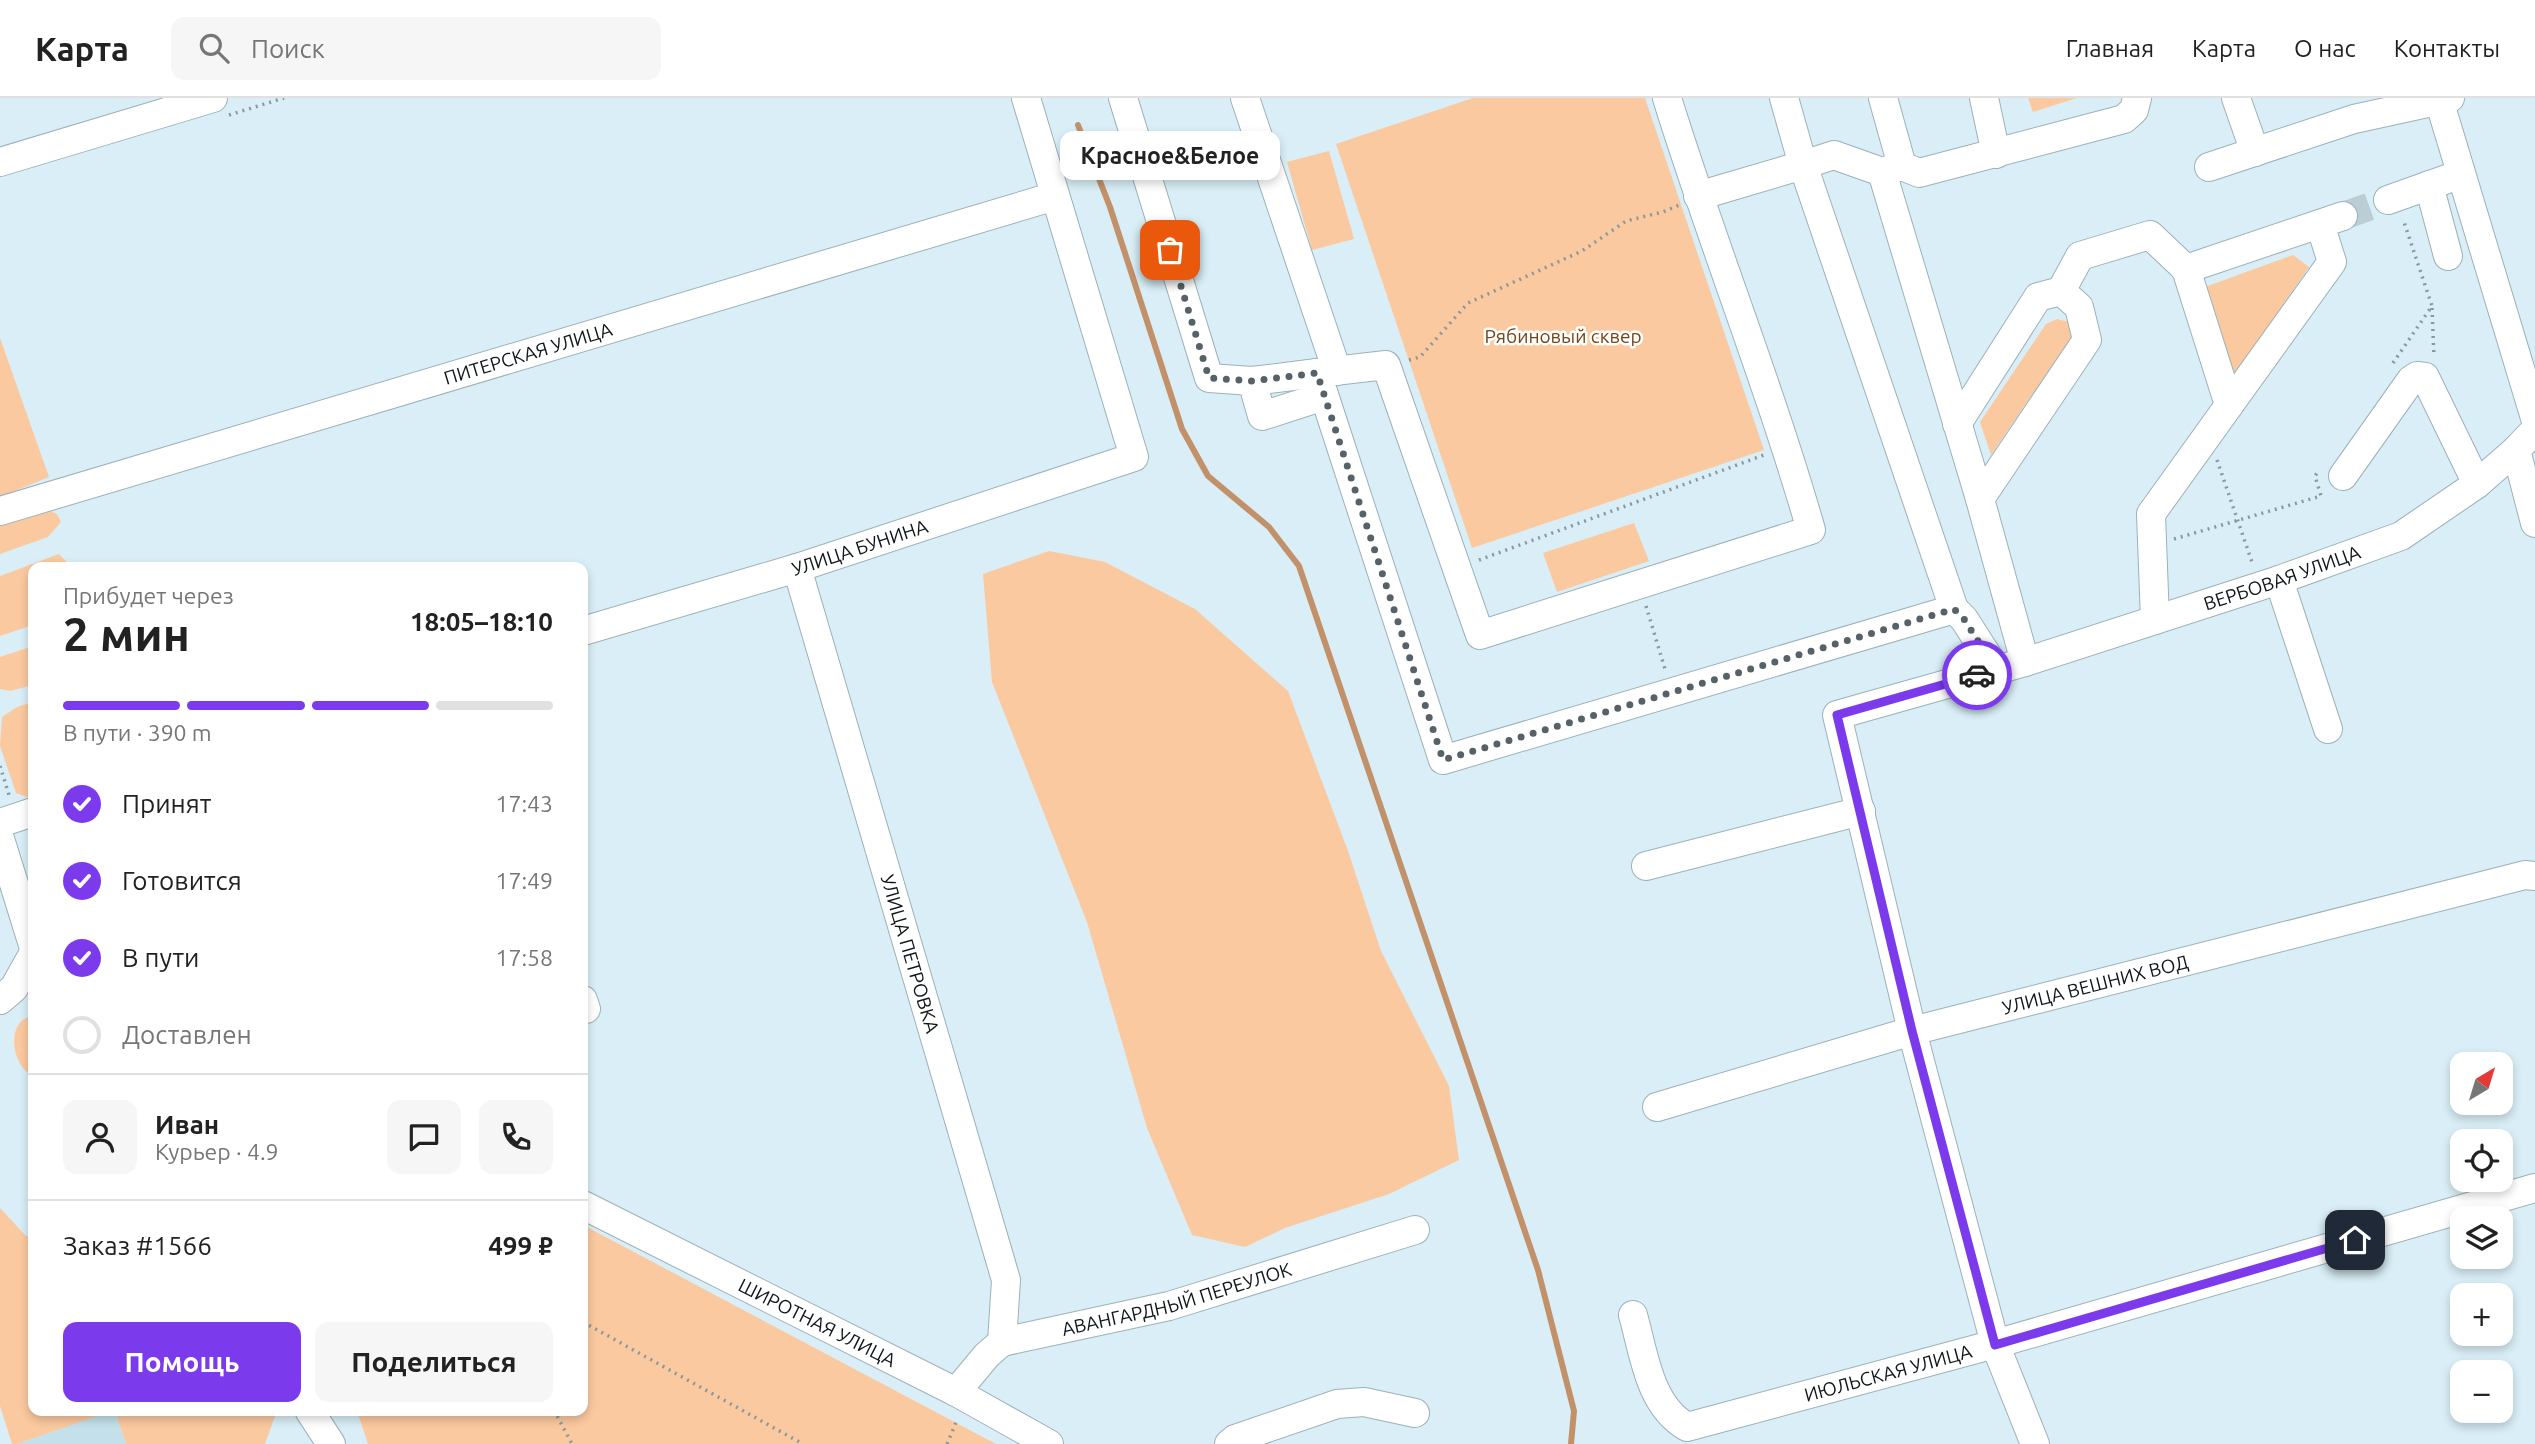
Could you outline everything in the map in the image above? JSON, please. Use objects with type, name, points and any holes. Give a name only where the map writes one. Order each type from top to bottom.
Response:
[{"type":"street","points":[[0,162],[213,98]]},
{"type":"street","points":[[1026,98],[1055,196]]},
{"type":"street","points":[[1123,98],[1209,378],[1252,381],[1326,380],[1387,365],[1480,635],[1811,530],[1787,446],[1698,196],[1667,98]]},
{"type":"street","points":[[1784,98],[1803,165],[1954,609],[1964,619],[1996,669]]},
{"type":"street","points":[[1883,98],[1892,169],[1957,424],[2025,662]]},
{"type":"street","points":[[1984,98],[1996,154]]},
{"type":"street","points":[[1698,196],[1834,155],[1919,173],[2124,119],[2134,110],[2137,98]]},
{"type":"street","points":[[2236,98],[2255,152]]},
{"type":"street","points":[[2209,167],[2255,152],[2351,109],[2444,99],[2461,174],[2535,418]]},
{"type":"street","points":[[1254,100],[1326,380],[1443,760],[1954,609]]},
{"type":"street","points":[[2392,199],[2461,174]]},
{"type":"street","points":[[2429,185],[2448,256]]},
{"type":"street","name":"УЛИЦА БУНИНА","points":[[588,630],[797,568],[1134,457],[1055,196]]},
{"type":"street","name":"ПИТЕРСКАЯ УЛИЦА","points":[[0,511],[1055,196]]},
{"type":"street","points":[[2155,620],[2151,514],[2332,262],[2332,220],[2186,268]]},
{"type":"street","points":[[1957,424],[2038,298],[2061,290],[2080,256],[2150,235],[2186,268],[2230,405]]},
{"type":"street","points":[[1980,499],[2087,340],[2079,307],[2061,290]]},
{"type":"street","points":[[2333,471],[2417,376],[2425,377],[2477,484]]},
{"type":"street","points":[[2526,440],[2535,523]]},
{"type":"street","name":"ВЕРБОВАЯ УЛИЦА","points":[[1861,811],[1837,715],[2025,662],[2269,583],[2401,536],[2477,484],[2526,440]]},
{"type":"street","name":"УЛИЦА ПЕТРОВКА","points":[[797,568],[1006,1280],[1002,1342]]},
{"type":"street","points":[[2269,583],[2328,729]]},
{"type":"street","points":[[1646,866],[1861,811],[1912,1031],[1995,1345],[2035,1444]]},
{"type":"street","points":[[0,823],[28,814]]},
{"type":"street","points":[[0,839],[28,929]]},
{"type":"street","name":"УЛИЦА ВЕШНИХ ВОД","points":[[1657,1107],[1912,1031],[2498,882],[2535,876]]},
{"type":"street","points":[[0,1000],[14,988],[28,963]]},
{"type":"street","name":"ИЮЛЬСКАЯ УЛИЦА","points":[[1633,1315],[1656,1394],[1673,1419],[1687,1427],[1995,1345],[2535,1188]]},
{"type":"street","name":"ШИРОТНАЯ УЛИЦА","points":[[588,1208],[956,1392],[1049,1444]]},
{"type":"street","name":"АВАНГАРДНЫЙ ПЕРЕУЛОК","points":[[1002,1342],[1169,1306],[1415,1230]]},
{"type":"street","points":[[956,1392],[987,1355],[1002,1342]]},
{"type":"street","points":[[1228,1444],[1235,1439],[1337,1404],[1364,1402],[1415,1413]]},
{"type":"street","points":[[313,1416],[331,1444]]},
{"type":"path","points":[[1387,365],[1420,357],[1468,303],[1582,251],[1626,221],[1663,212],[1698,196]]},
{"type":"path","points":[[2392,199],[2432,306],[2434,357],[2425,377]]},
{"type":"path","points":[[2393,363],[2432,306]]},
{"type":"path","points":[[2208,435],[2238,520],[2269,583]]},
{"type":"path","points":[[1457,568],[1787,446]]},
{"type":"path","points":[[2152,545],[2320,496],[2315,476],[2333,471]]},
{"type":"path","points":[[1639,584],[1673,692]]},
{"type":"path","points":[[588,1325],[803,1444]]},
{"type":"path","points":[[557,1416],[572,1444]]},
{"type":"shaded area","points":[[95,1416],[117,1416],[126,1444],[17,1444]]},
{"type":"green space","name":"Рябиновый сквер","points":[[1473,98],[1645,98],[1764,450],[1472,548],[1336,144]]},
{"type":"green space","points":[[2028,98],[2077,98],[2033,112]]},
{"type":"green space","points":[[1329,151],[1354,239],[1312,250],[1287,162]]},
{"type":"green space","points":[[2293,255],[2309,267],[2234,376],[2205,287]]},
{"type":"green space","points":[[2057,319],[2069,322],[2077,331],[2072,349],[2062,351],[1991,455],[1980,422],[2046,324]]},
{"type":"green space","points":[[0,338],[49,477],[0,497]]},
{"type":"green space","points":[[40,507],[57,514],[61,522],[48,537],[0,554],[0,519]]},
{"type":"green space","points":[[1634,523],[1649,561],[1557,592],[1543,553]]},
{"type":"green space","points":[[1049,551],[1105,562],[1195,609],[1288,691],[1348,851],[1381,951],[1449,1086],[1459,1160],[1389,1194],[1285,1228],[1245,1247],[1192,1235],[1147,1128],[1087,922],[992,682],[983,574]]},
{"type":"green space","points":[[59,554],[67,562],[38,562]]},
{"type":"green space","points":[[28,566],[28,627],[0,636],[0,576]]},
{"type":"green space","points":[[28,648],[28,686],[10,691],[0,689],[0,657]]},
{"type":"green space","points":[[28,704],[28,797],[16,793],[0,746],[2,717]]},
{"type":"green space","points":[[28,1018],[28,1073],[19,1061],[14,1046],[16,1031]]},
{"type":"green space","points":[[0,1208],[28,1236],[28,1416],[98,1416],[12,1444],[0,1406]]},
{"type":"green space","points":[[588,1228],[996,1444],[368,1444],[359,1416],[588,1416]]},
{"type":"green space","points":[[117,1416],[275,1416],[265,1444],[126,1444]]},
{"type":"waterway","points":[[1078,125],[1110,207],[1182,429],[1208,476],[1269,527],[1299,566],[1538,1270],[1574,1411],[1571,1444]]},
{"type":"tunnel","points":[[2343,216],[2388,200]]},
{"type":"way so far","points":[[1170,250],[1209,378],[1252,381],[1317,373],[1443,760],[1954,609],[1964,619],[1996,669],[1977,675]]},
{"type":"place","name":"Красное&Белое","points":[[1170,250]]},
{"type":"route","points":[[1977,675],[1837,715],[1912,1031],[1995,1345],[2355,1240]]}]
